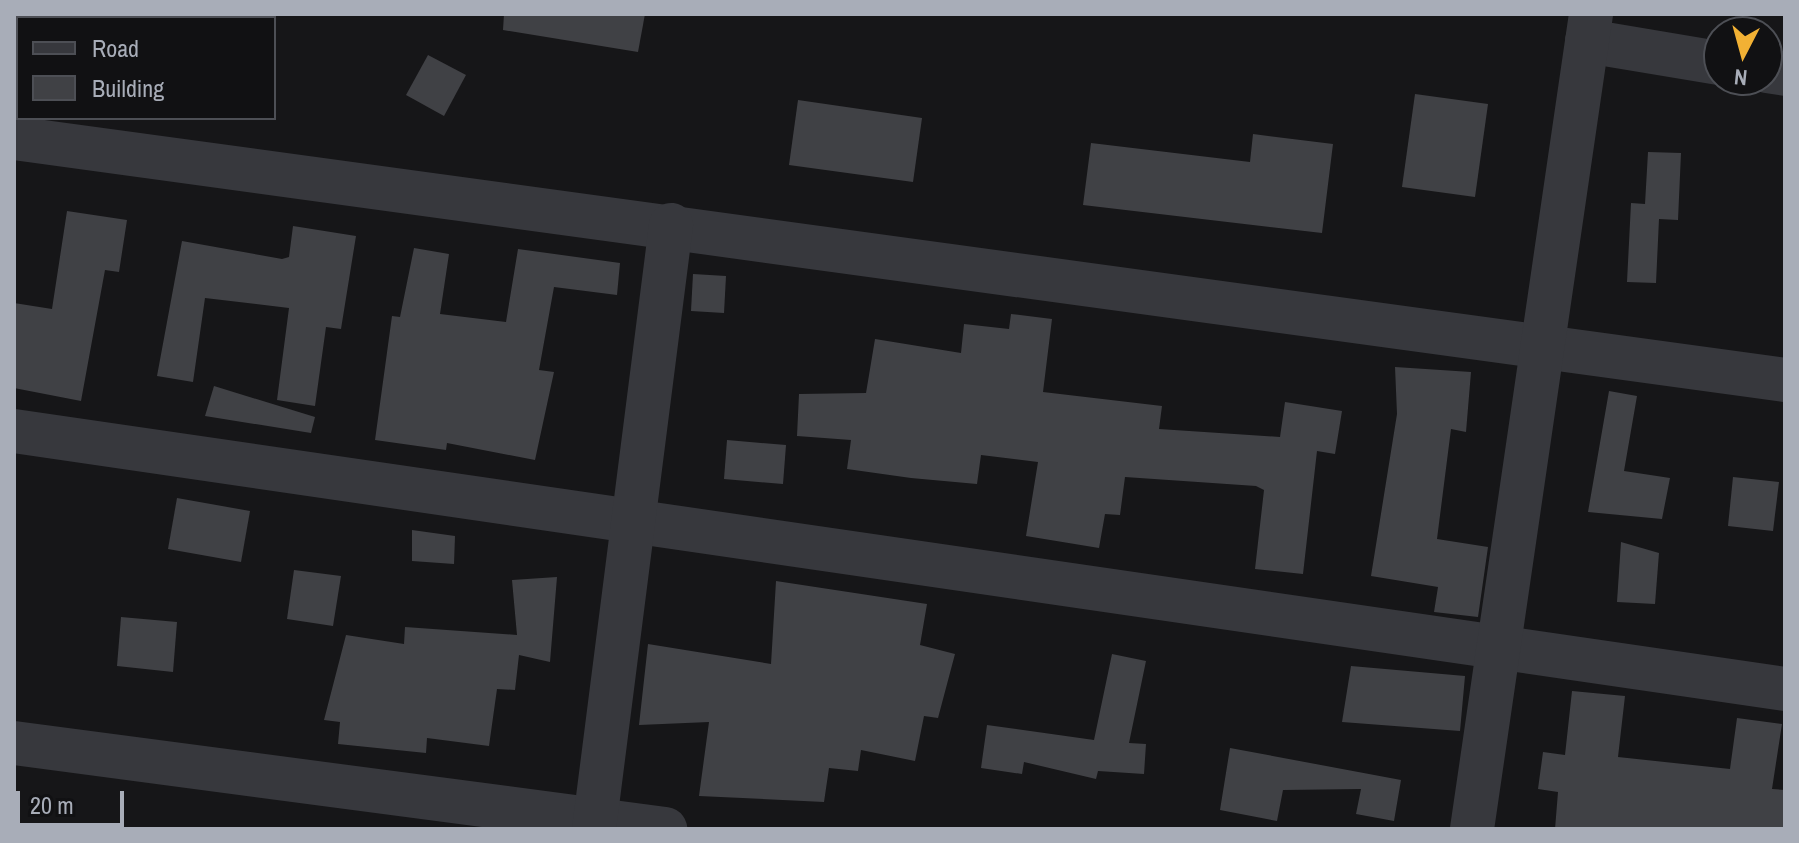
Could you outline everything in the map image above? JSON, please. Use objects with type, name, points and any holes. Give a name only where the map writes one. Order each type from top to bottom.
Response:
[{"type":"street","points":[[1472,829],[1589,28],[1703,59]]},
{"type":"street","points":[[14,138],[671,225],[1785,380]]},
{"type":"street","points":[[594,825],[637,523],[671,225]]},
{"type":"street","points":[[14,431],[1785,689]]},
{"type":"street","points":[[14,743],[594,825],[665,829]]},
{"type":"building","points":[[504,14],[645,14],[638,52],[503,30]]},
{"type":"building","points":[[428,55],[466,75],[444,116],[406,95]]},
{"type":"building","points":[[1415,94],[1488,104],[1475,197],[1402,187]]},
{"type":"building","points":[[798,100],[922,118],[913,182],[789,165]]},
{"type":"building","points":[[1253,134],[1333,144],[1322,233],[1083,205],[1091,143],[1250,162]]},
{"type":"building","points":[[1648,152],[1681,153],[1678,220],[1659,219],[1656,283],[1627,282],[1631,203],[1645,204]]},
{"type":"building","points":[[67,211],[127,220],[119,272],[105,270],[81,401],[14,388],[14,303],[52,309]]},
{"type":"building","points":[[293,226],[356,236],[341,329],[326,327],[315,406],[277,400],[289,308],[205,298],[193,382],[157,376],[182,241],[282,259],[289,257]]},
{"type":"building","points":[[414,248],[449,254],[440,314],[506,322],[518,249],[620,263],[617,295],[554,287],[539,370],[554,372],[535,460],[447,443],[446,450],[375,440],[392,316],[400,317]]},
{"type":"building","points":[[693,274],[726,276],[724,313],[691,311]]},
{"type":"building","points":[[1011,314],[1052,319],[1043,392],[1162,406],[1159,429],[1280,437],[1285,402],[1342,411],[1335,454],[1317,451],[1303,574],[1255,569],[1264,490],[1256,486],[1125,477],[1120,515],[1105,514],[1099,548],[1026,536],[1038,462],[981,455],[977,484],[911,478],[847,469],[851,440],[797,436],[799,394],[866,393],[875,339],[961,353],[964,324],[1009,329]]},
{"type":"building","points":[[1395,367],[1471,372],[1466,432],[1451,429],[1437,539],[1488,547],[1478,617],[1434,612],[1438,587],[1371,576],[1397,414]]},
{"type":"building","points":[[214,386],[315,417],[311,433],[205,416]]},
{"type":"building","points":[[1609,391],[1637,396],[1624,471],[1670,478],[1662,519],[1588,512]]},
{"type":"building","points":[[727,440],[786,445],[783,484],[724,479]]},
{"type":"building","points":[[1733,477],[1779,482],[1773,531],[1728,526]]},
{"type":"building","points":[[177,498],[250,511],[241,562],[168,549]]},
{"type":"building","points":[[412,530],[455,536],[454,564],[412,561]]},
{"type":"building","points":[[1621,542],[1659,553],[1655,604],[1617,602]]},
{"type":"building","points":[[294,570],[341,576],[333,626],[287,619]]},
{"type":"building","points":[[557,577],[550,662],[519,655],[515,690],[497,689],[489,746],[427,738],[426,753],[338,744],[340,722],[324,720],[346,635],[404,644],[405,627],[517,635],[512,580]]},
{"type":"building","points":[[776,581],[927,604],[920,645],[955,654],[938,718],[924,716],[915,761],[861,750],[858,771],[829,768],[824,802],[699,796],[709,722],[639,725],[648,644],[771,664]]},
{"type":"building","points":[[121,617],[177,622],[173,672],[117,666]]},
{"type":"building","points":[[1112,654],[1146,661],[1129,743],[1146,744],[1144,774],[1098,771],[1096,779],[1024,762],[1022,774],[981,768],[987,725],[1094,740]]},
{"type":"building","points":[[1351,666],[1465,676],[1460,731],[1342,722]]},
{"type":"building","points":[[1572,691],[1625,696],[1618,757],[1730,769],[1737,718],[1782,724],[1772,789],[1785,790],[1785,829],[1555,829],[1558,792],[1538,789],[1543,752],[1565,755]]},
{"type":"building","points":[[1230,748],[1401,780],[1394,821],[1356,814],[1361,789],[1283,790],[1277,821],[1220,810]]}]
